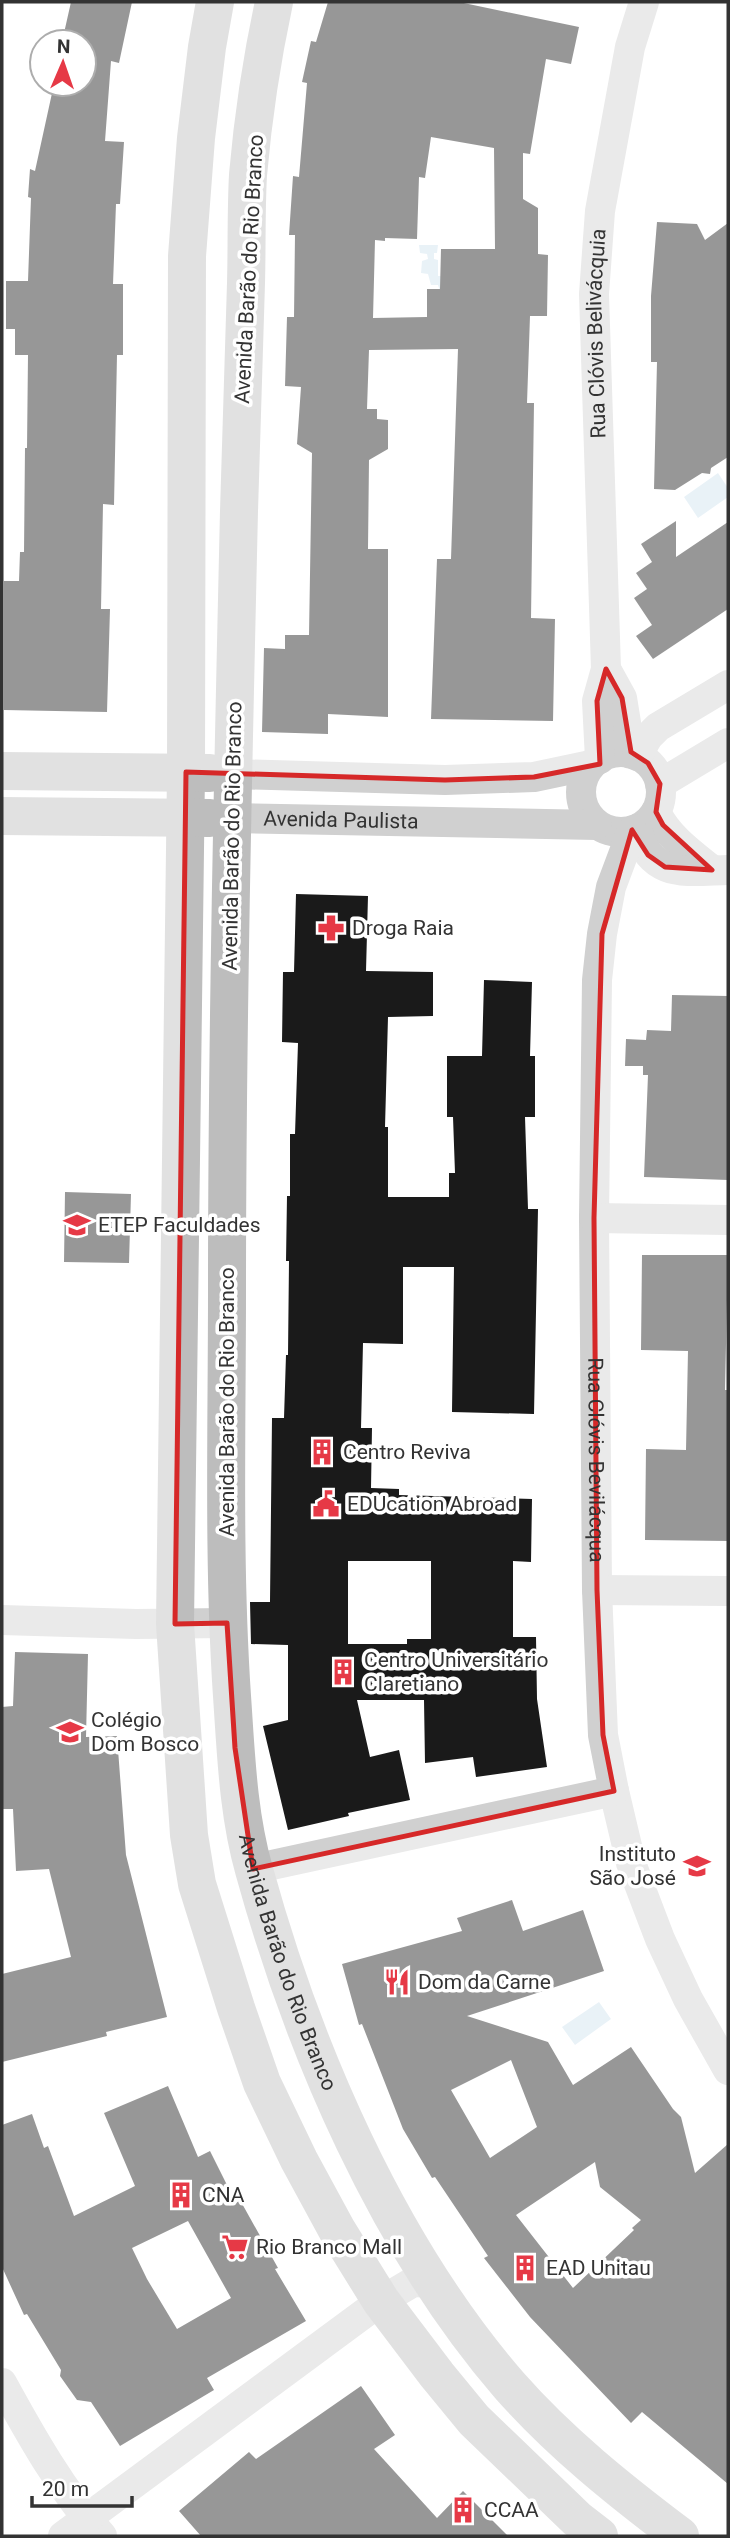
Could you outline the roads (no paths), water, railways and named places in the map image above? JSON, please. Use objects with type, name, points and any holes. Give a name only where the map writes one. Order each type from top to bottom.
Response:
[{"type":"main road","points":[[215,2],[198,125],[187,256],[186,772],[175,1624],[188,1823],[197,1884],[262,2083],[337,2230],[381,2301],[474,2420],[577,2519],[599,2536]]},
{"type":"main road","name":"Avenida Barão do Rio Branco","points":[[274,2],[248,173],[231,818],[227,1172],[227,1623],[235,1748],[245,1835],[253,1869],[290,1983],[329,2085],[387,2206],[432,2283],[507,2383],[549,2427],[621,2491],[680,2536]]},
{"type":"main road","points":[[2,771],[233,774]]},
{"type":"main road","name":"Avenida Paulista","points":[[2,816],[231,818]]},
{"type":"street","name":"Rua Clóvis Belivácquia","points":[[596,762],[597,701],[606,669],[594,294],[600,211],[630,47],[644,2]]},
{"type":"street","name":"Rua Clóvis Belivácquia","points":[[606,669],[622,698],[634,755]]},
{"type":"street","points":[[634,755],[658,727],[728,685]]},
{"type":"street","points":[[596,762],[582,785],[581,796],[590,817],[597,824],[620,832],[646,814],[728,743]]},
{"type":"street","points":[[233,774],[445,780],[534,777],[596,762],[620,753],[634,755],[656,772],[642,845],[654,861],[665,867],[677,870],[720,870]]},
{"type":"street","name":"Rua Clóvis Bevilácqua","points":[[646,814],[611,887],[597,980],[594,1218],[597,1590],[603,1735],[631,1863],[660,1940],[688,1999],[728,2070]]},
{"type":"street","name":"Avenida Paulista","points":[[231,818],[437,824],[597,824]]},
{"type":"street","points":[[594,1218],[728,1220]]},
{"type":"street","points":[[597,1590],[728,1591]]},
{"type":"street","points":[[2,1620],[227,1623]]},
{"type":"street","points":[[253,1869],[614,1791]]},
{"type":"street","points":[[2,2383],[84,2530],[381,2301],[413,2282],[432,2283]]},
{"type":"water","points":[[419,245],[438,245],[434,259],[438,260],[438,276],[443,276],[441,294],[438,285],[431,285],[428,274],[421,273],[422,261],[428,259],[427,254],[420,253]]},
{"type":"water","points":[[718,473],[728,488],[728,497],[698,518],[684,497]]},
{"type":"water","points":[[599,2002],[611,2019],[575,2045],[562,2027]]},
{"type":"place","name":"Droga Raia","points":[[331,928]]},
{"type":"place","name":"ETEP Faculdades","points":[[77,1225]]},
{"type":"place","name":"Centro Reviva","points":[[322,1452]]},
{"type":"place","name":"EDUcation Abroad","points":[[326,1504]]},
{"type":"place","name":"Centro Universitário Claretiano","points":[[343,1672]]},
{"type":"place","name":"Colégio Dom Bosco","points":[[70,1732]]},
{"type":"place","name":"Instituto São José","points":[[697,1866]]},
{"type":"place","name":"Dom da Carne","points":[[397,1982]]},
{"type":"place","name":"CNA","points":[[181,2195]]},
{"type":"place","name":"Rio Branco Mall","points":[[235,2247]]},
{"type":"place","name":"EAD Unitau","points":[[525,2268]]},
{"type":"place","name":"CCAA","points":[[463,2510]]}]
